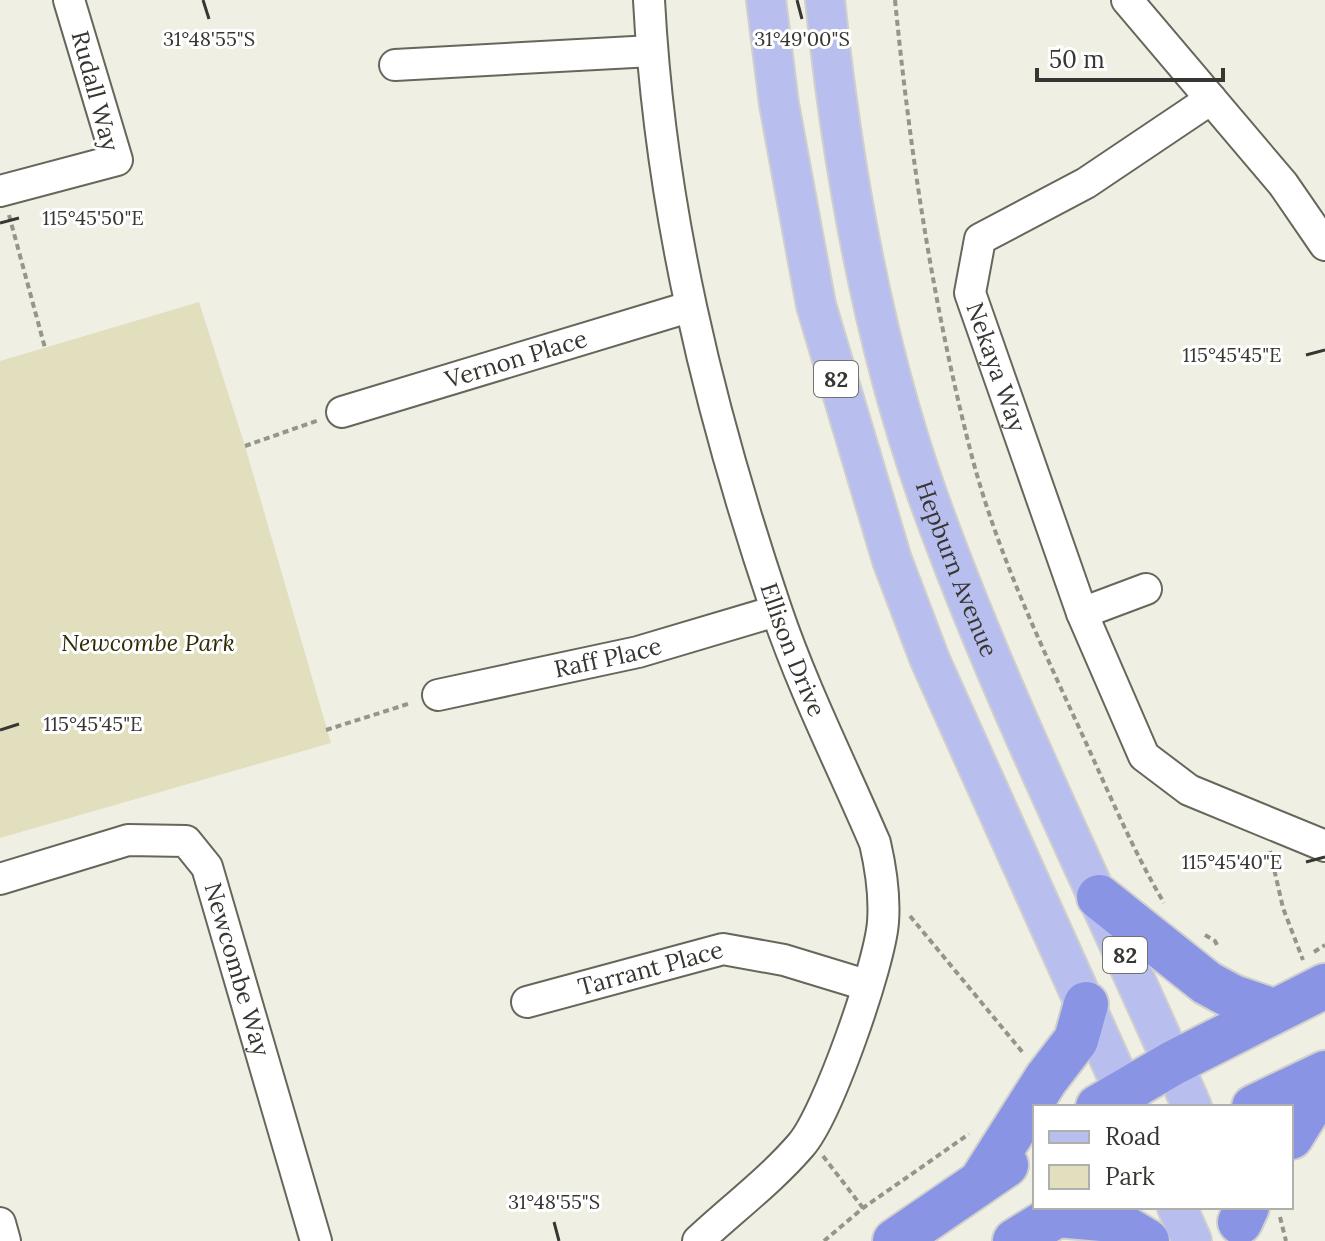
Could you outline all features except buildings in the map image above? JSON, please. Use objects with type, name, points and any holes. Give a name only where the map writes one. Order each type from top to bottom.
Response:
[{"type":"highway","points":[[1099,897],[1207,983],[1233,997],[1274,1011]]},
{"type":"highway","points":[[1118,1102],[1173,1063],[1274,1011],[1314,973]]},
{"type":"highway","points":[[982,1180],[1046,1079],[1076,1040],[1086,1004]]},
{"type":"highway","points":[[1258,1105],[1325,1073]]},
{"type":"highway","points":[[1293,1134],[1325,1082]]},
{"type":"highway","points":[[895,1241],[1033,1148]]},
{"type":"highway","points":[[1015,1241],[1064,1211],[1112,1220],[1147,1241]]},
{"type":"main road","name":"82","points":[[766,0],[779,104],[816,305],[892,560],[930,660],[1086,1004],[1118,1102]]},
{"type":"main road","name":"Hepburn Avenue","points":[[825,0],[848,175],[872,294],[925,488],[985,647],[1191,1105]]},
{"type":"main road","points":[[1178,1209],[1192,1241]]},
{"type":"street","name":"Rudall Way","points":[[1,190],[117,160],[69,0]]},
{"type":"street","name":"Ellison Drive","points":[[649,0],[665,169],[689,307],[717,419],[776,611],[875,843],[882,876],[883,924],[866,985],[818,1121],[801,1145],[698,1241]]},
{"type":"street","points":[[1127,0],[1283,184],[1325,245]]},
{"type":"street","points":[[395,65],[652,51]]},
{"type":"street","name":"Nekaya Way","points":[[1211,99],[1086,183],[980,239],[970,293],[1082,613],[1144,756],[1189,790],[1325,846]]},
{"type":"street","name":"Vernon Place","points":[[342,412],[689,307]]},
{"type":"street","points":[[1082,613],[1146,589]]},
{"type":"street","name":"Raff Place","points":[[438,695],[638,652],[776,611]]},
{"type":"street","name":"Newcombe Way","points":[[0,879],[128,840],[186,841],[207,867],[316,1241]]},
{"type":"street","name":"Tarrant Place","points":[[527,1002],[723,949],[784,960],[866,985]]},
{"type":"street","points":[[0,1223],[5,1241]]},
{"type":"path","points":[[1,190],[45,348]]},
{"type":"path","points":[[245,446],[342,412]]},
{"type":"path","points":[[326,730],[438,695]]},
{"type":"path","points":[[1273,825],[1269,847],[1272,869],[1314,973]]},
{"type":"path","points":[[906,910],[987,1012],[1046,1079]]},
{"type":"path","points":[[824,1241],[863,1208],[961,1142],[976,1126]]},
{"type":"path","points":[[1250,1217],[1286,1241]]},
{"type":"green space","name":"Newcombe Park","points":[[199,302],[245,446],[331,743],[0,838],[0,361]]}]
